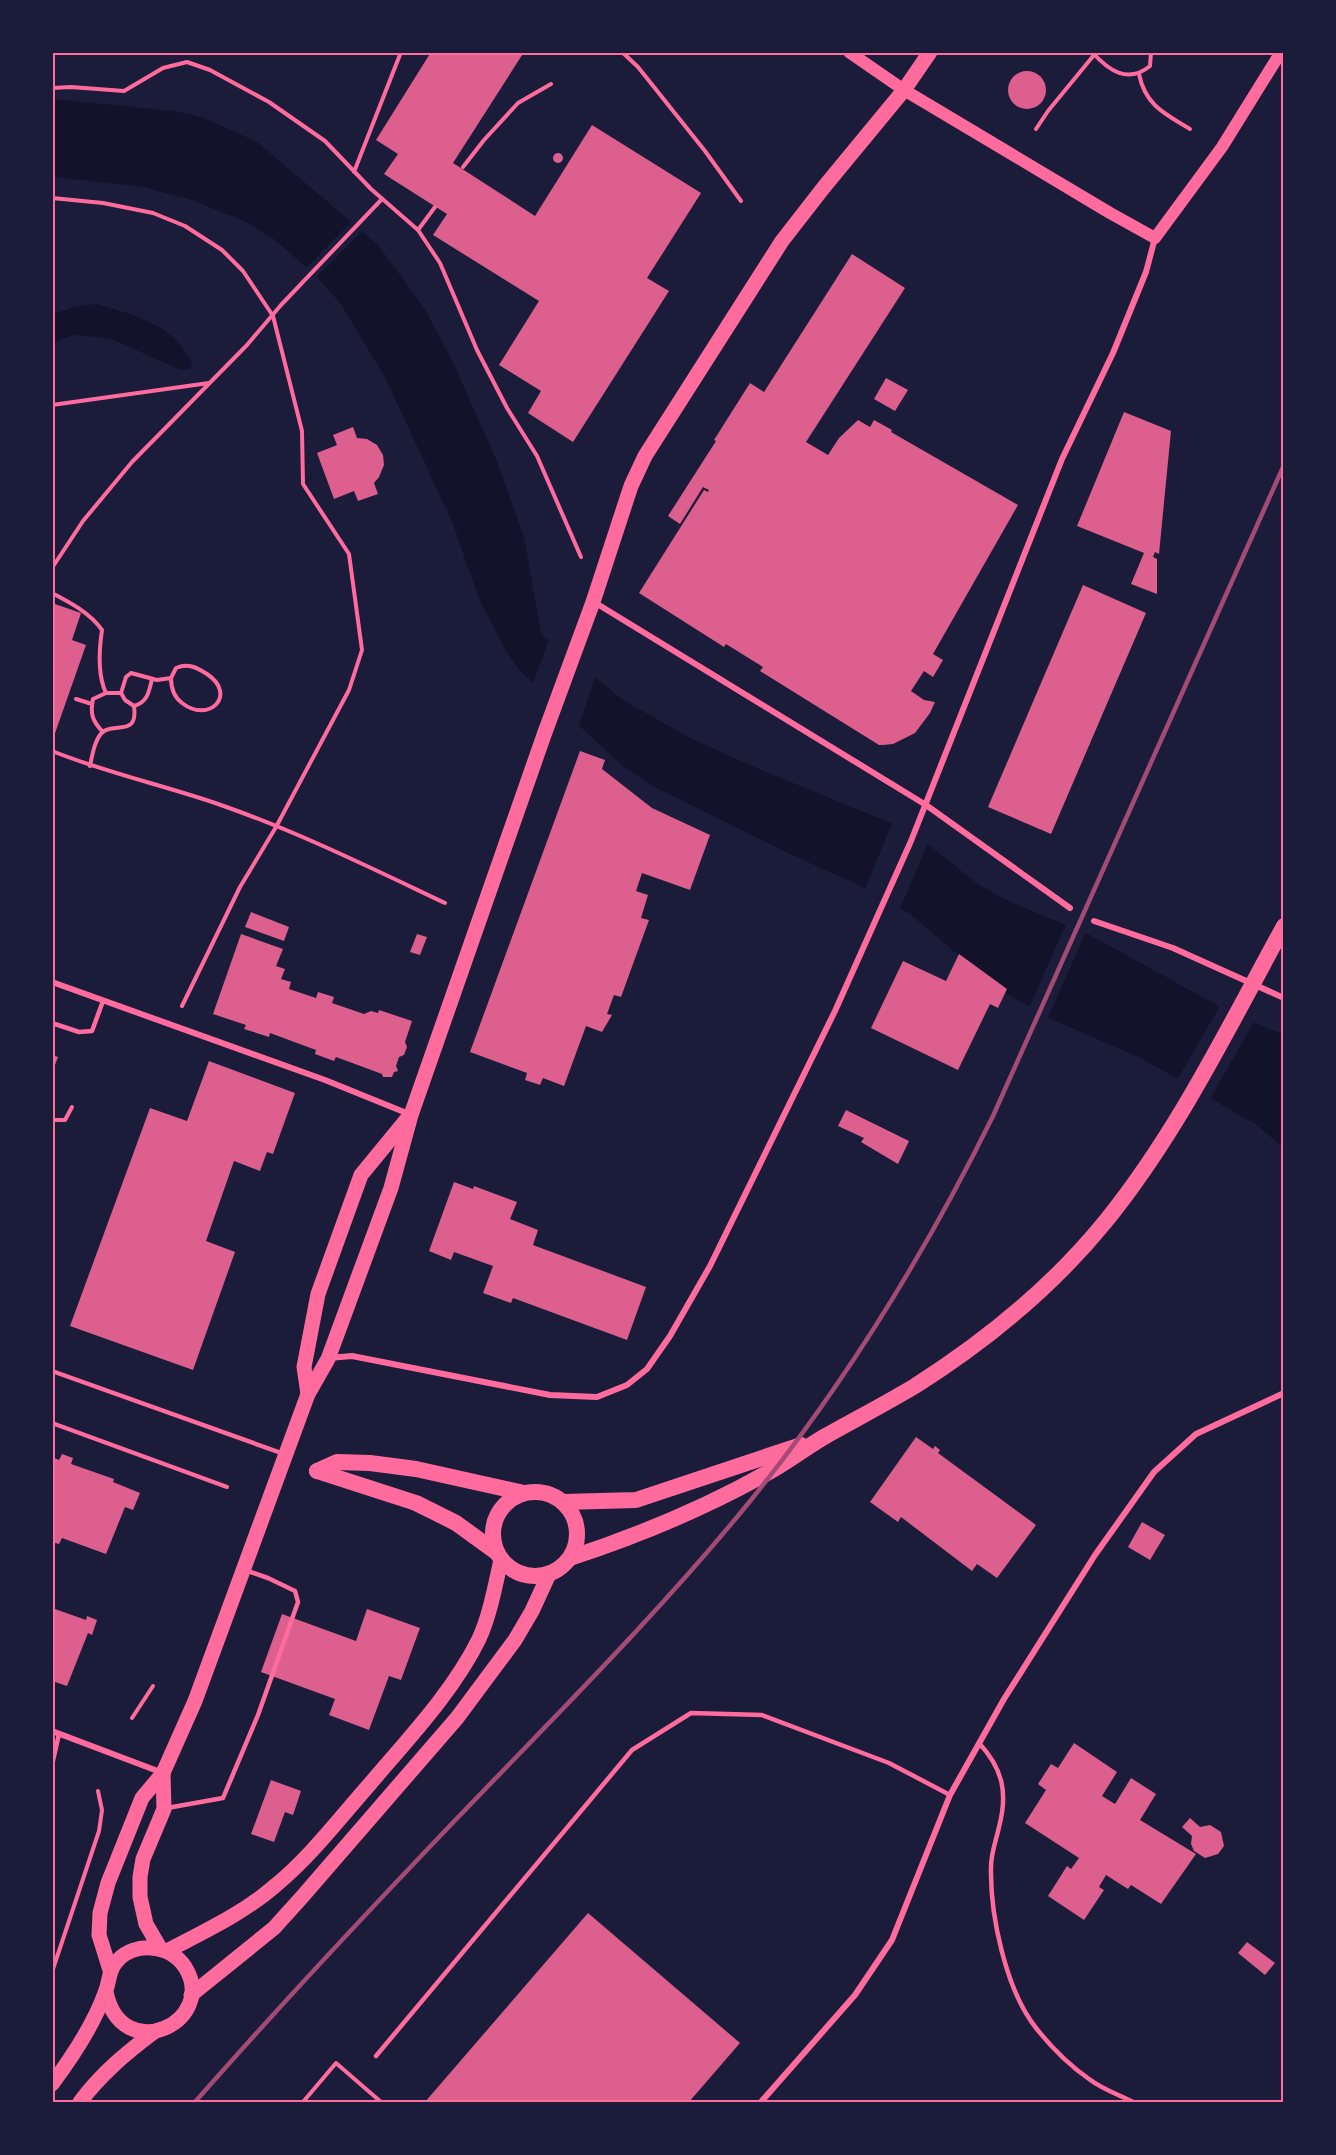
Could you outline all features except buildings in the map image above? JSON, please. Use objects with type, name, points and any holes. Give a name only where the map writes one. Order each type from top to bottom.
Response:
[{"type":"highway","points":[[570,1558],[619,1542],[718,1499],[914,1386],[1011,1318],[1104,1224],[1177,1122],[1284,926]]},
{"type":"highway","points":[[563,1502],[636,1500],[822,1439]]},
{"type":"highway","points":[[337,1462],[416,1468],[524,1493],[538,1492],[551,1495],[563,1502],[573,1515],[577,1529],[576,1544],[570,1558],[560,1569],[536,1577],[522,1575],[511,1569],[499,1556],[456,1524],[416,1503],[317,1471],[337,1462]]},
{"type":"highway","points":[[499,1556],[492,1538],[494,1523],[500,1509],[510,1499],[524,1493]]},
{"type":"main road","points":[[849,52],[904,90],[1155,238],[1222,147],[1259,91],[1281,52]]},
{"type":"main road","points":[[52,2084],[87,2031],[106,1992],[110,1970],[99,1935],[100,1913],[108,1883],[142,1798],[163,1773],[195,1701],[308,1394],[328,1359],[391,1188],[411,1115],[544,735],[583,631],[631,486],[645,456],[782,241],[904,90],[930,52]]},
{"type":"main road","points":[[308,1394],[304,1367],[318,1294],[361,1174],[411,1115]]},
{"type":"main road","points":[[163,1950],[244,1910],[277,1885],[316,1846],[390,1760],[446,1692],[480,1637],[492,1598],[499,1556]]},
{"type":"main road","points":[[191,1995],[273,1928],[457,1718],[515,1640],[532,1611],[549,1574]]},
{"type":"main road","points":[[163,1773],[164,1809],[143,1859],[140,1877],[146,1923],[163,1950]]},
{"type":"main road","points":[[106,1992],[109,2006],[116,2017],[127,2027],[140,2032],[154,2032],[168,2028],[179,2020],[188,2008],[191,1995],[191,1982],[186,1969],[178,1958],[163,1950],[145,1947],[131,1951],[119,1959],[110,1970]]},
{"type":"main road","points":[[80,2103],[92,2086],[122,2057],[154,2032]]},
{"type":"street","points":[[328,1359],[352,1356],[550,1395],[597,1397],[627,1385],[647,1369],[670,1336],[710,1266],[834,1011],[911,841],[1062,459],[1113,353],[1146,272],[1155,238]]},
{"type":"street","points":[[593,602],[926,805],[1070,908]]},
{"type":"street","points":[[1094,921],[1173,948],[1284,998]]},
{"type":"street","points":[[52,982],[325,1080],[411,1115]]},
{"type":"street","points":[[761,2103],[855,1995],[892,1940],[950,1794],[1004,1699],[1095,1555],[1154,1472],[1196,1434],[1284,1393]]},
{"type":"street","points":[[56,1733],[163,1773]]},
{"type":"lane","points":[[52,1023],[79,1032],[92,1031],[104,1001]]},
{"type":"lane","points":[[52,1371],[286,1455]]},
{"type":"lane","points":[[164,1809],[223,1798],[258,1715],[298,1602],[295,1590],[243,1569]]},
{"type":"lane","points":[[376,2056],[632,1750],[692,1713],[762,1715],[889,1763],[950,1794]]},
{"type":"lane","points":[[52,1765],[56,1733]]},
{"type":"lane","points":[[979,1743],[988,1752],[999,1770],[1004,1789],[1000,1824],[992,1854],[992,1904],[1003,1957],[1024,2010],[1036,2028],[1064,2059],[1090,2080],[1133,2103]]},
{"type":"path","points":[[354,172],[401,52]]},
{"type":"path","points":[[622,52],[638,67],[705,151],[741,201]]},
{"type":"path","points":[[1036,129],[1093,54],[1103,64],[1118,73],[1130,76],[1150,66],[1151,52]]},
{"type":"path","points":[[52,88],[124,91],[163,68],[187,62],[210,70],[269,102],[325,141],[382,199],[418,230],[440,263],[477,350],[507,408],[537,456],[581,557]]},
{"type":"path","points":[[1138,74],[1142,88],[1153,105],[1190,129]]},
{"type":"path","points":[[463,166],[518,103],[551,84]]},
{"type":"path","points":[[52,198],[103,203],[153,213],[184,226],[222,250],[243,271],[273,316],[302,430],[303,484],[349,554],[362,650],[349,690],[276,827],[240,887],[182,1006]]},
{"type":"path","points":[[52,568],[83,521],[132,462],[382,199]]},
{"type":"path","points":[[418,230],[435,207]]},
{"type":"path","points":[[52,405],[209,383]]},
{"type":"path","points":[[52,593],[82,610],[102,630],[99,652],[106,693]]},
{"type":"path","points":[[186,664],[212,678],[219,685],[222,694],[209,710],[195,712],[177,699],[171,685],[171,678],[176,668],[186,664]]},
{"type":"path","points":[[90,766],[99,736],[103,732],[121,729],[130,724],[135,715],[134,706],[125,700],[121,693],[126,677],[131,673],[152,679],[171,678]]},
{"type":"path","points":[[134,706],[147,698],[152,679]]},
{"type":"path","points":[[103,732],[90,713],[93,699],[106,693],[121,693]]},
{"type":"path","points":[[76,699],[92,704]]},
{"type":"path","points":[[52,751],[90,766],[218,804],[276,827],[445,903]]},
{"type":"path","points":[[52,1120],[65,1120],[72,1107]]},
{"type":"path","points":[[52,1423],[228,1487]]},
{"type":"path","points":[[132,1718],[153,1686]]},
{"type":"path","points":[[52,1972],[99,1832],[102,1810],[98,1791]]},
{"type":"path","points":[[303,2103],[336,2063],[381,2103]]},
{"type":"shaded area","points":[[53,99],[173,111],[202,117],[257,142],[377,244],[425,309],[455,367],[496,459],[524,537],[541,634],[623,700],[688,737],[749,765],[893,824],[924,841],[979,885],[1010,902],[1088,934],[1224,1009],[1283,1034],[1283,1147],[1255,1124],[1141,1058],[1047,1017],[997,988],[909,913],[861,886],[790,854],[653,786],[623,766],[520,671],[509,656],[479,599],[453,524],[385,377],[341,304],[316,276],[274,239],[242,220],[189,199],[139,186],[53,177]]},
{"type":"shaded area","points":[[96,304],[150,322],[170,334],[192,362],[190,369],[181,370],[109,338],[73,335],[53,343],[53,314],[75,307]]},
{"type":"pier","points":[[353,220],[364,229],[315,279],[304,270]]},
{"type":"pier","points":[[550,637],[596,674],[578,728],[532,686]]},
{"type":"pier","points":[[893,821],[929,841],[899,911],[864,891]]},
{"type":"pier","points":[[1067,922],[1087,930],[1047,1020],[1028,1010]]},
{"type":"pier","points":[[1221,1004],[1255,1020],[1209,1101],[1176,1082]]},
{"type":"railway","points":[[195,2102],[348,1933],[600,1670],[677,1586],[751,1500],[852,1363],[940,1217],[993,1116],[1284,465]]}]
